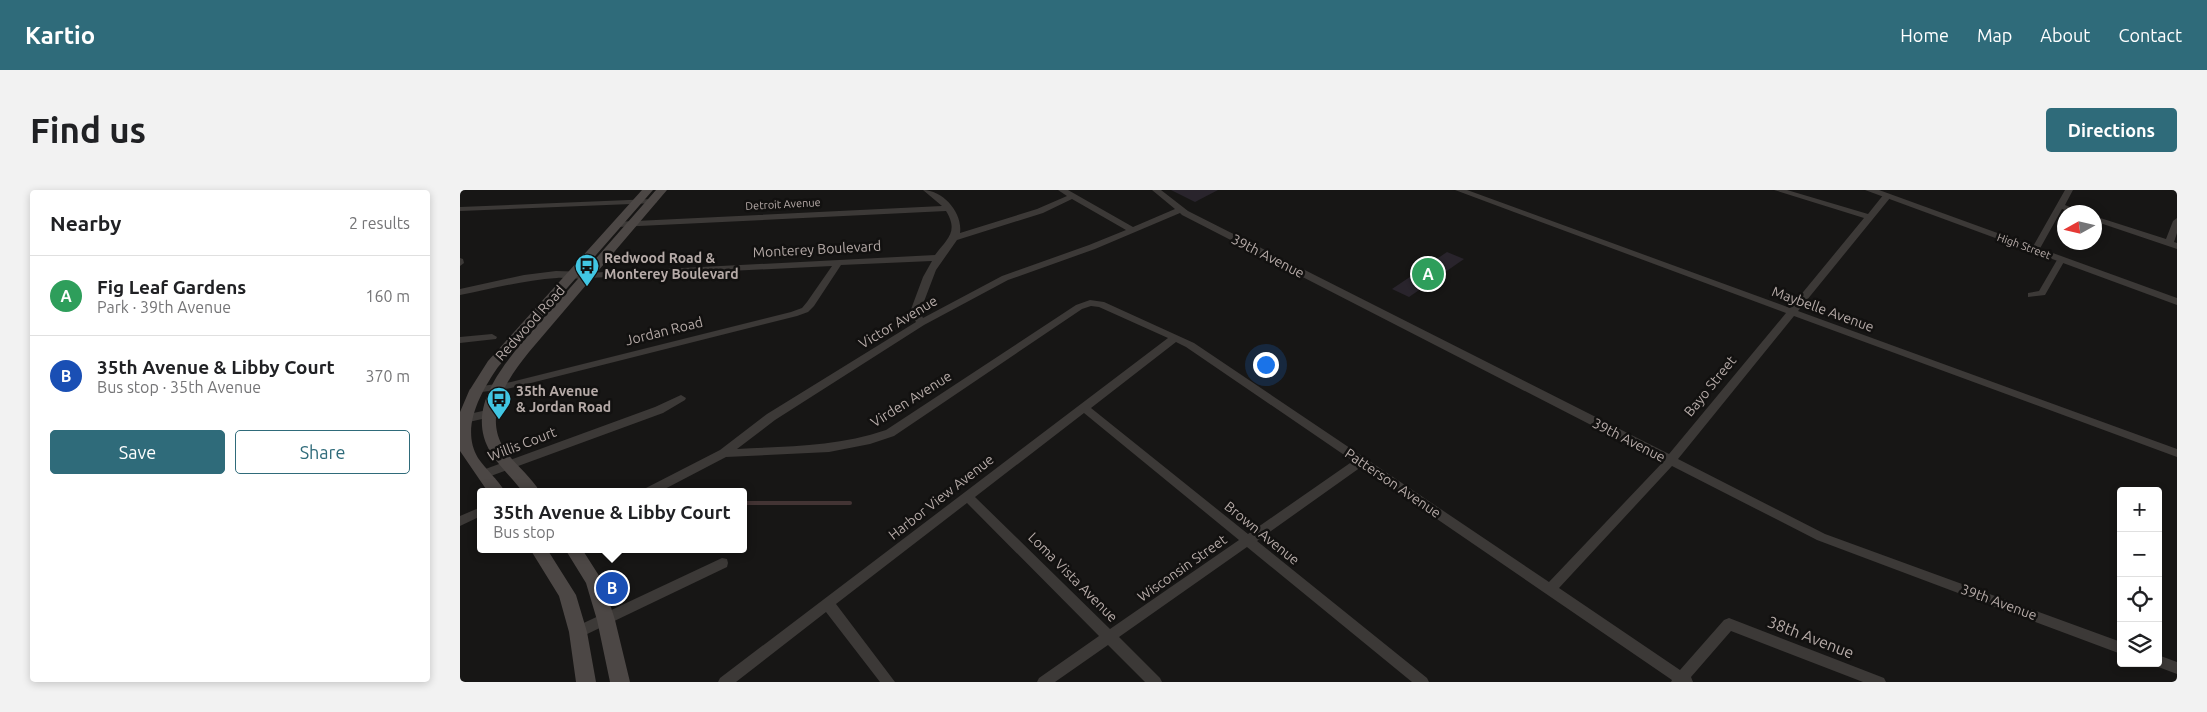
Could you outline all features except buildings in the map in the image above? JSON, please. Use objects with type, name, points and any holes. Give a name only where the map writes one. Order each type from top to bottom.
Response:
[{"type":"main road","name":"Redwood Road","points":[[494,488],[470,456],[465,443],[462,419],[474,390],[493,364],[648,190]]},
{"type":"main road","name":"Redwood Road","points":[[488,414],[497,387],[513,363],[662,190]]},
{"type":"main road","points":[[488,414],[489,430],[497,449],[526,488]]},
{"type":"main road","points":[[541,553],[567,595],[578,632],[586,682]]},
{"type":"main road","points":[[576,553],[594,582],[606,620],[620,682]]},
{"type":"street","points":[[927,190],[940,198],[954,215],[954,238]]},
{"type":"street","points":[[1062,190],[1133,230]]},
{"type":"street","name":"39th Avenue","points":[[1156,190],[1180,210],[1821,537],[2117,647]]},
{"type":"street","name":"Maybelle Avenue","points":[[1459,190],[2177,453]]},
{"type":"street","points":[[1778,190],[1868,217]]},
{"type":"street","name":"High Street","points":[[1870,190],[1890,193],[2038,247],[2177,294]]},
{"type":"street","points":[[2061,205],[2069,190]]},
{"type":"street","name":"Bayo Street","points":[[1550,589],[1669,460],[1868,217],[1890,193]]},
{"type":"street","points":[[921,323],[915,312],[937,258],[954,238],[1040,211],[1073,196]]},
{"type":"street","points":[[460,209],[653,201]]},
{"type":"street","name":"Detroit Avenue","points":[[618,224],[948,208]]},
{"type":"street","name":"Victor Avenue","points":[[656,488],[724,453],[771,417],[921,323],[1005,278],[1133,230],[1180,210]]},
{"type":"street","points":[[2038,247],[2057,212]]},
{"type":"street","points":[[2102,221],[2173,245],[2177,222]]},
{"type":"street","name":"High Street","points":[[2038,247],[2061,260],[2177,302]]},
{"type":"street","name":"Monterey Boulevard","points":[[460,292],[528,277],[937,258]]},
{"type":"street","points":[[2031,295],[2042,293],[2061,260]]},
{"type":"street","name":"Jordan Road","points":[[474,390],[497,387],[794,314],[805,310],[838,263]]},
{"type":"street","name":"Patterson Avenue","points":[[1090,303],[1101,304],[1176,336],[1550,589],[1682,681]]},
{"type":"street","name":"Virden Avenue","points":[[724,453],[844,446],[866,443],[882,437],[1079,308],[1090,303]]},
{"type":"street","name":"Harbor View Avenue","points":[[725,682],[1176,336]]},
{"type":"street","points":[[460,340],[492,337]]},
{"type":"street","name":"Willis Court","points":[[484,474],[659,410],[681,398]]},
{"type":"street","name":"Brown Avenue","points":[[1083,407],[1422,682]]},
{"type":"street","points":[[462,419],[488,414]]},
{"type":"street","name":"Wisconsin Street","points":[[1044,682],[1362,461]]},
{"type":"street","name":"Loma Vista Avenue","points":[[968,496],[1155,682]]},
{"type":"street","points":[[460,521],[477,513]]},
{"type":"street","points":[[578,632],[722,563]]},
{"type":"street","points":[[828,604],[888,682]]},
{"type":"street","name":"38th Avenue","points":[[1682,681],[1729,624],[1879,682]]},
{"type":"street","points":[[2162,663],[2177,668]]},
{"type":"shaded area","points":[[1171,190],[1218,190],[1195,202]]},
{"type":"shaded area","points":[[1447,252],[1464,259],[1409,297],[1392,289]]},
{"type":"waterway","points":[[747,503],[850,503]]},
{"type":"place","name":"Fig Leaf Gardens","points":[[1428,274]]},
{"type":"place","name":"Redwood Road & Monterey Boulevard","points":[[587,287]]},
{"type":"place","name":"35th Avenue & Jordan Road","points":[[499,420]]},
{"type":"place","name":"35th Avenue & Libby Court","points":[[612,588]]}]
